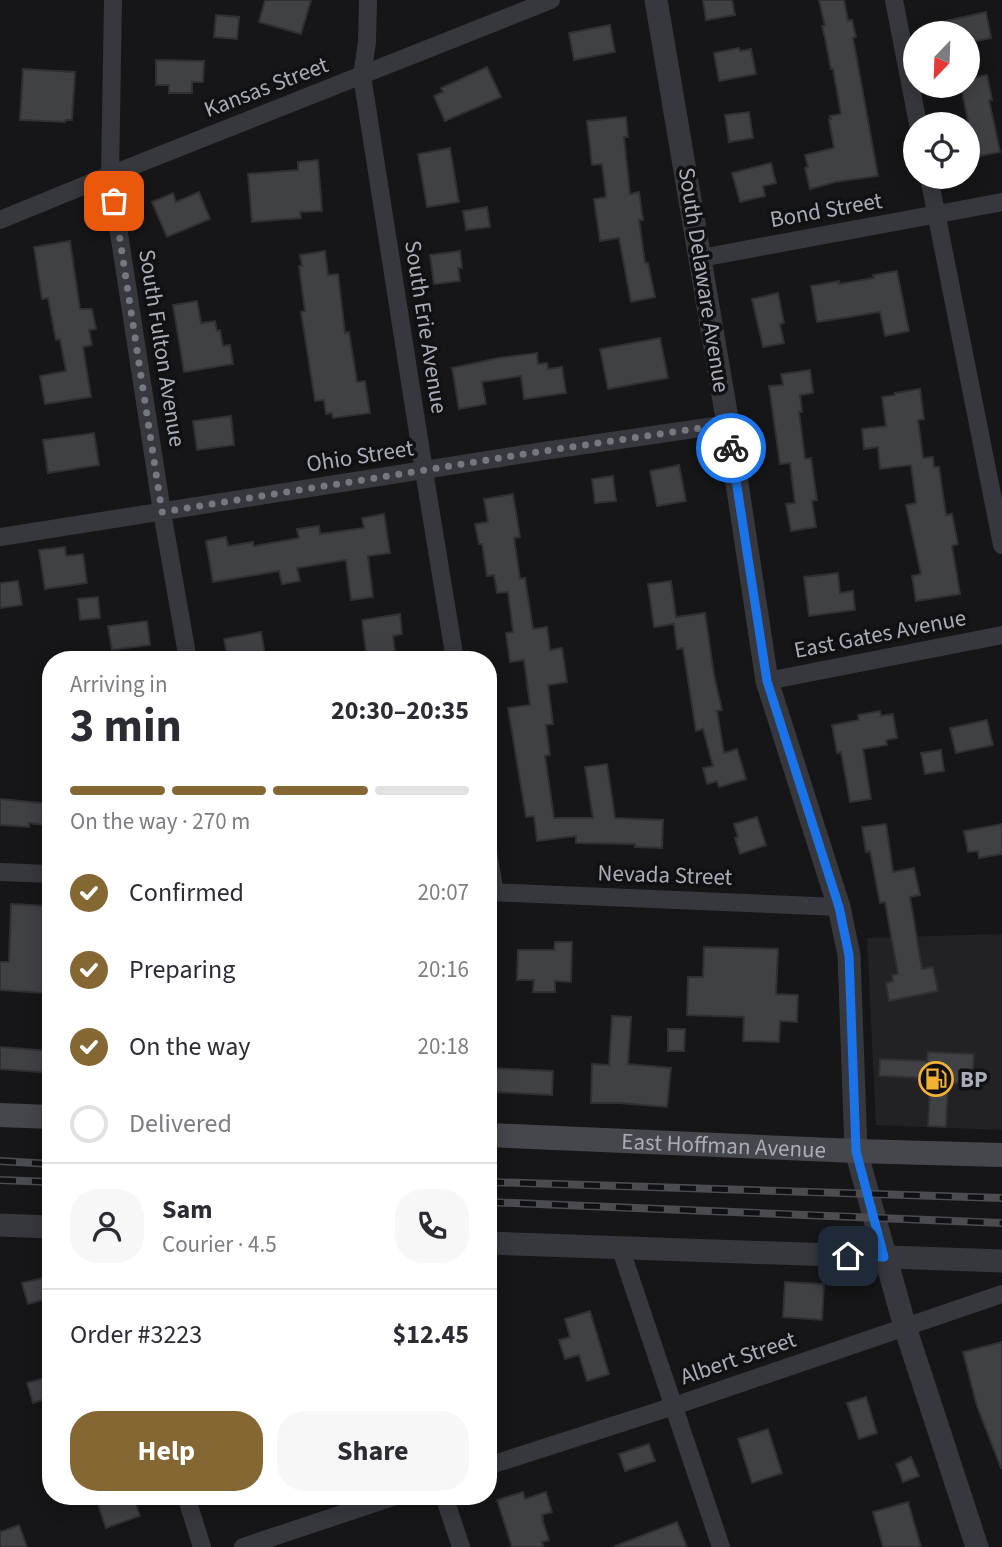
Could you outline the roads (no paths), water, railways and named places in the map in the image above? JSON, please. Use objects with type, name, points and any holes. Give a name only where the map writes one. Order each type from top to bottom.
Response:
[{"type":"main road","points":[[0,1115],[42,1117]]},
{"type":"main road","name":"East Hoffman Avenue","points":[[497,1135],[1002,1155]]},
{"type":"street","name":"South Fulton Avenue","points":[[114,0],[110,175],[186,651]]},
{"type":"street","name":"South Erie Avenue","points":[[368,0],[367,42],[362,76],[454,651]]},
{"type":"street","name":"Kansas Street","points":[[0,220],[551,0]]},
{"type":"street","name":"South Delaware Avenue","points":[[656,0],[701,258],[767,681],[839,907],[849,955],[856,1151],[905,1327],[977,1547]]},
{"type":"street","points":[[894,0],[916,112]]},
{"type":"street","points":[[931,189],[1002,545]]},
{"type":"street","name":"Bond Street","points":[[701,258],[1002,202]]},
{"type":"street","name":"Ohio Street","points":[[0,537],[728,424]]},
{"type":"street","name":"East Gates Avenue","points":[[767,681],[1002,635]]},
{"type":"street","points":[[0,872],[42,874]]},
{"type":"street","name":"Nevada Street","points":[[497,892],[839,907]]},
{"type":"street","points":[[0,1225],[42,1227]]},
{"type":"street","points":[[497,1243],[1002,1261]]},
{"type":"street","points":[[621,1248],[721,1547]]},
{"type":"street","name":"Albert Street","points":[[497,1463],[1002,1294]]},
{"type":"street","points":[[189,1505],[202,1547]]},
{"type":"street","points":[[243,1547],[369,1505]]},
{"type":"street","points":[[447,1505],[461,1547]]},
{"type":"railway","points":[[0,1161],[42,1163]]},
{"type":"railway","points":[[0,1180],[42,1182]]},
{"type":"railway","points":[[497,1182],[1002,1198]]},
{"type":"railway","points":[[497,1202],[1002,1223]]},
{"type":"place","name":"BP","points":[[936,1079]]}]
